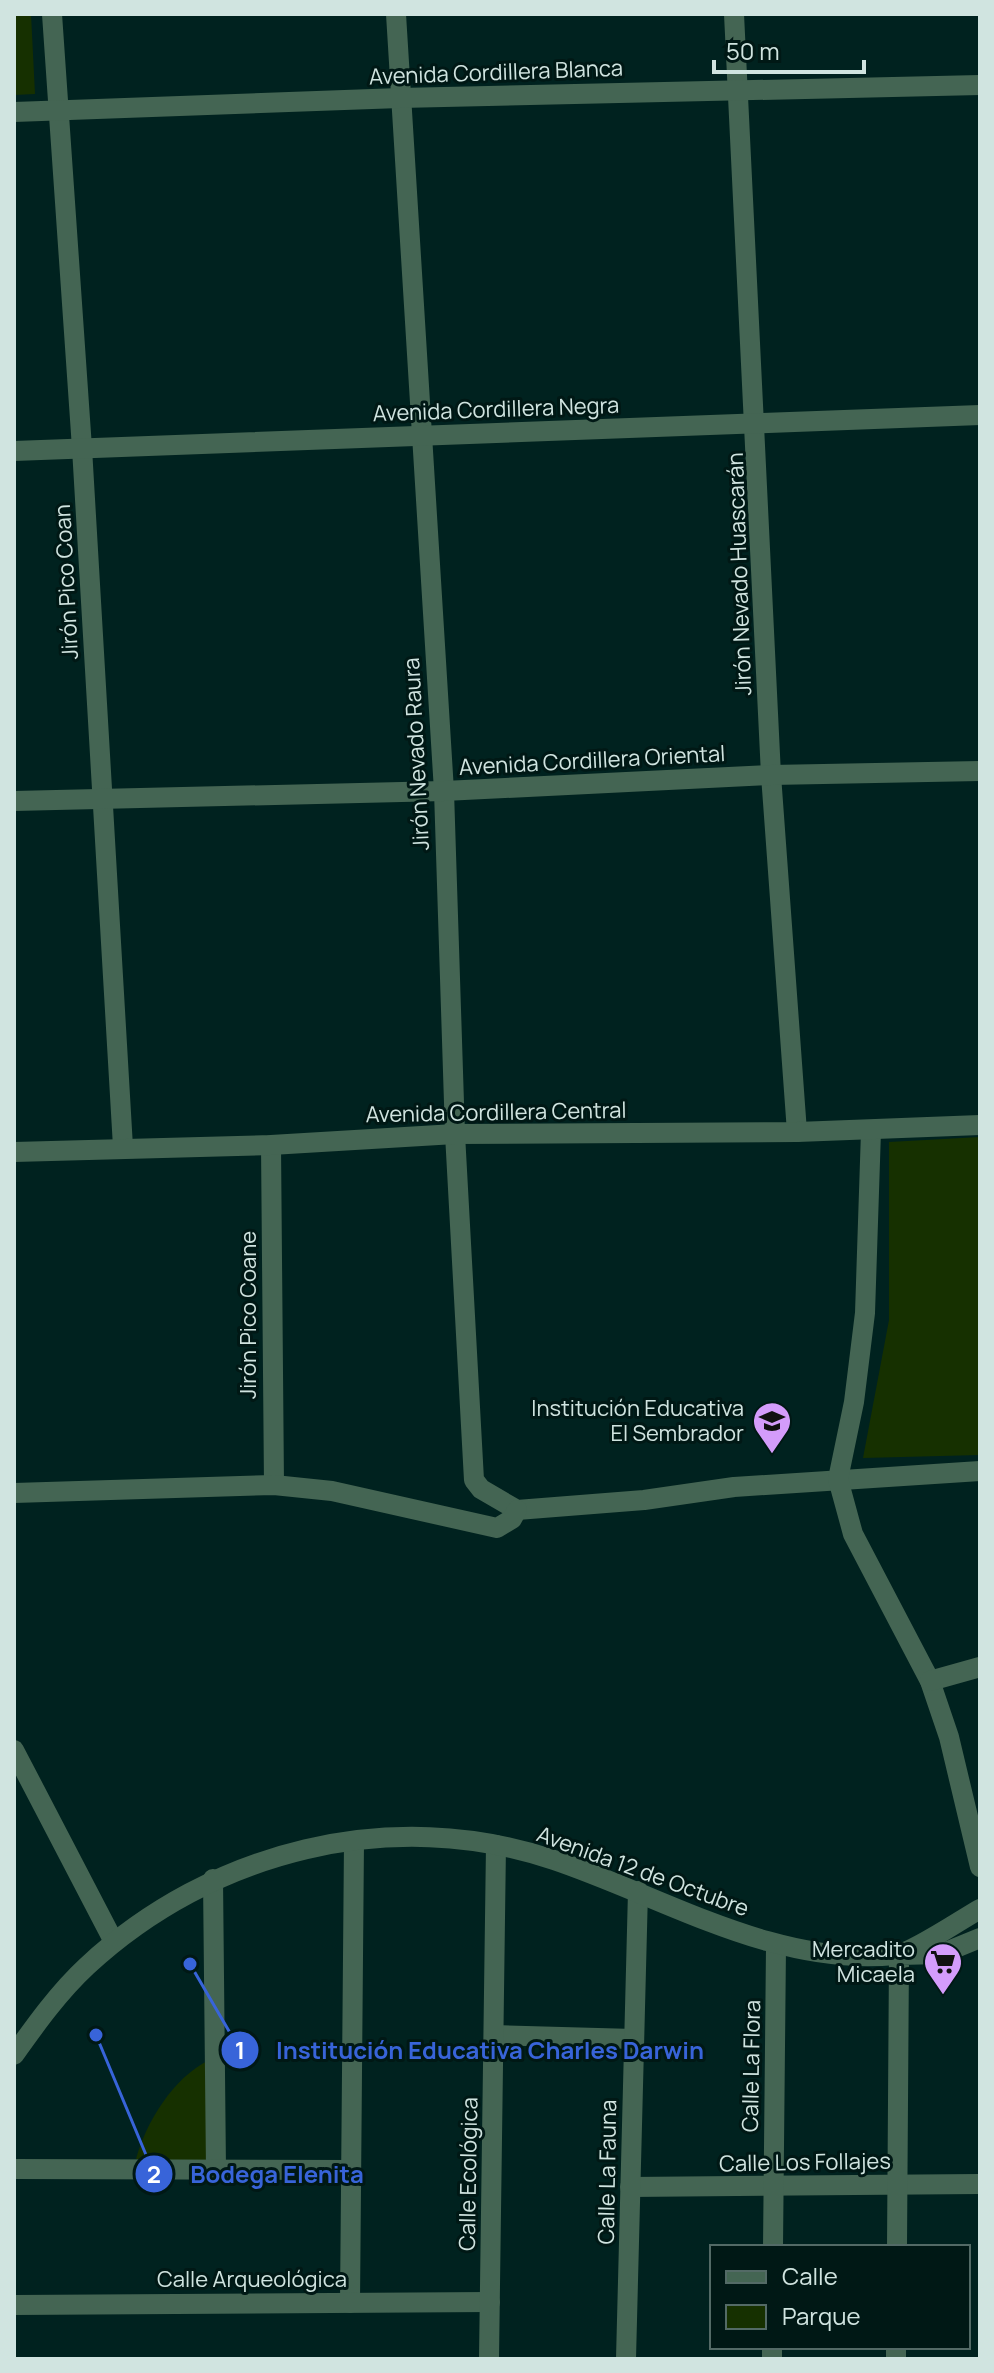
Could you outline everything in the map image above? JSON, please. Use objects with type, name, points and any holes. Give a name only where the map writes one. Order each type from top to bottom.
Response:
[{"type":"street","name":"Jirón Pico Coan","points":[[52,14],[56,111],[82,448],[123,1147]]},
{"type":"street","name":"Jirón Nevado Raura","points":[[396,14],[444,791],[455,1134],[473,1468],[474,1480],[481,1489],[517,1510]]},
{"type":"street","name":"Jirón Nevado Huascarán","points":[[734,14],[757,424],[771,775],[797,1132]]},
{"type":"street","name":"Avenida Cordillera Blanca","points":[[14,112],[400,98],[980,85]]},
{"type":"street","name":"Avenida Cordillera Negra","points":[[14,451],[980,415]]},
{"type":"street","name":"Avenida Cordillera Oriental","points":[[14,801],[444,791],[771,775],[980,771]]},
{"type":"street","name":"Avenida Cordillera Central","points":[[14,1152],[271,1145],[455,1134],[871,1131],[980,1125]]},
{"type":"street","points":[[871,1131],[865,1313],[854,1402],[838,1479],[853,1534],[930,1681],[949,1737],[980,1867]]},
{"type":"street","name":"Jirón Pico Coane","points":[[271,1145],[274,1485]]},
{"type":"street","points":[[14,1493],[274,1485],[332,1491],[497,1528],[512,1519],[517,1510],[838,1479],[980,1471]]},
{"type":"street","points":[[930,1681],[980,1667]]},
{"type":"street","points":[[14,1750],[114,1942]]},
{"type":"street","name":"Avenida 12 de Octubre","points":[[14,2055],[52,2004],[114,1942],[154,1912],[213,1879],[299,1850],[354,1841],[418,1836],[496,1845],[551,1859],[776,1946],[835,1956],[941,1954],[980,1938]]},
{"type":"street","points":[[350,2303],[354,1841]]},
{"type":"street","name":"Calle Ecológica","points":[[489,2359],[496,1845]]},
{"type":"street","points":[[213,1879],[216,2170]]},
{"type":"street","name":"Calle La Fauna","points":[[626,2359],[638,1891]]},
{"type":"street","name":"Avenida 12 de Octubre","points":[[899,1955],[980,1909]]},
{"type":"street","name":"Calle La Flora","points":[[773,2245],[776,1946]]},
{"type":"street","points":[[897,2245],[899,1955]]},
{"type":"street","points":[[494,2035],[634,2039]]},
{"type":"street","points":[[14,2169],[351,2170]]},
{"type":"street","name":"Calle Los Follajes","points":[[630,2187],[980,2184]]},
{"type":"street","name":"Calle Arqueológica","points":[[14,2305],[490,2302]]},
{"type":"green space","points":[[14,14],[31,14],[35,94],[14,95]]},
{"type":"green space","points":[[980,1137],[980,1455],[863,1458],[889,1320],[889,1142]]},
{"type":"green space","points":[[209,2060],[206,2161],[136,2159],[147,2130],[163,2102],[184,2078]]},
{"type":"place","name":"Institución Educativa El Sembrador","points":[[772,1455]]},
{"type":"place","name":"Institución Educativa Charles Darwin","points":[[190,1964]]},
{"type":"place","name":"Mercadito Micaela","points":[[943,1996]]},
{"type":"place","name":"Bodega Elenita","points":[[96,2035]]}]
